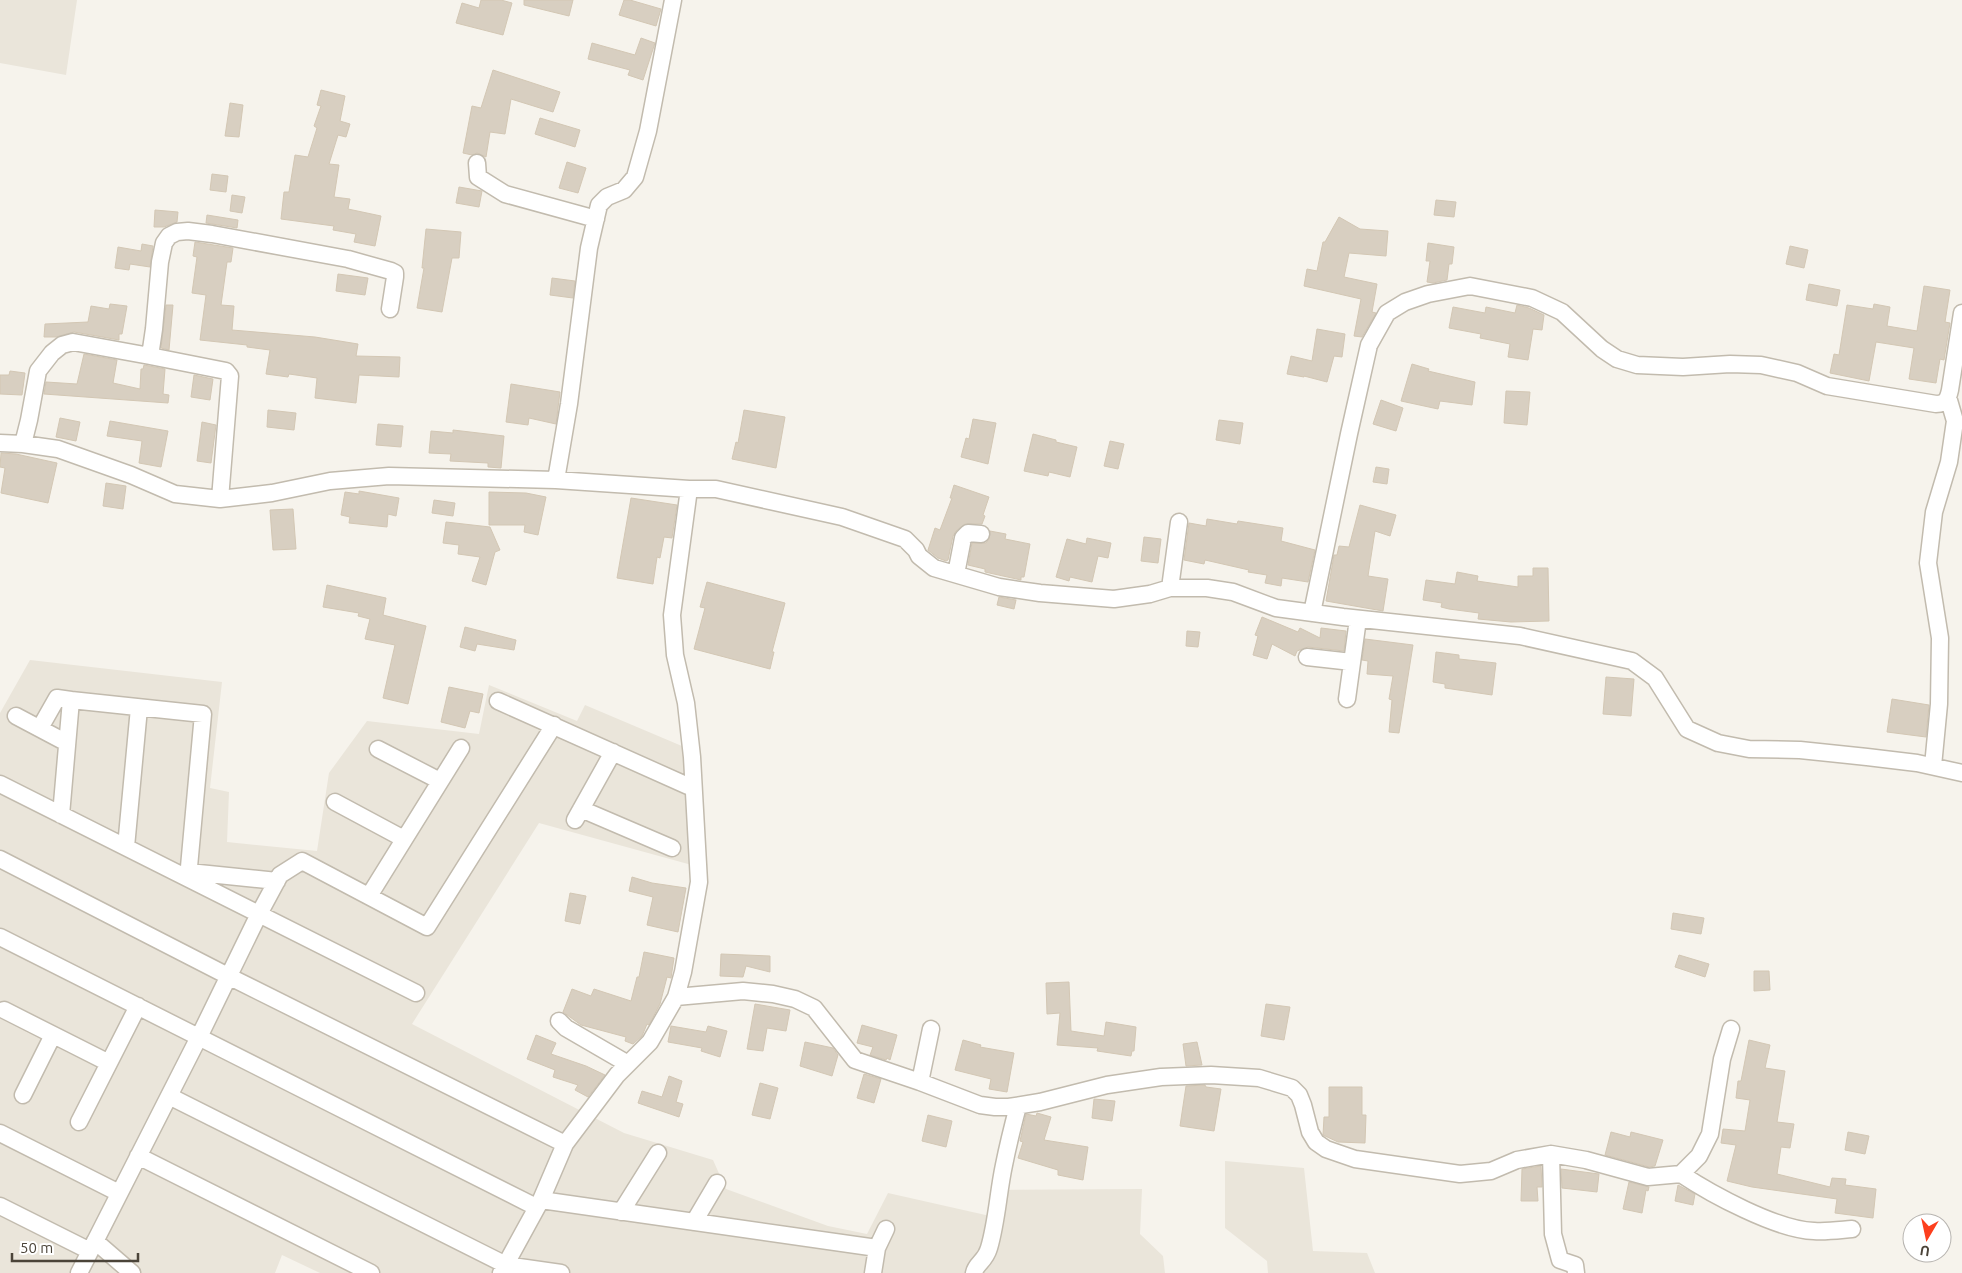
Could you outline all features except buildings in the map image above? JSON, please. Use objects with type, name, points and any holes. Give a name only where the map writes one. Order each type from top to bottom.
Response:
[{"type":"street","points":[[556,480],[569,404],[589,248],[599,205],[607,198],[624,190],[635,177],[648,131],[673,0]]},
{"type":"street","points":[[478,163],[478,176],[505,194],[596,219]]},
{"type":"street","points":[[150,356],[160,262],[164,243],[169,236],[177,232],[188,231],[212,234],[348,259],[391,271],[395,274],[395,278],[390,309]]},
{"type":"street","points":[[1312,613],[1349,434],[1370,345],[1387,313],[1405,302],[1428,294],[1470,286],[1532,298],[1562,312],[1602,349],[1617,359],[1637,366],[1762,365],[1797,373],[1827,386],[1850,391],[1936,404],[1942,404],[1948,398]]},
{"type":"street","points":[[1933,766],[1939,704],[1940,638],[1928,563],[1934,512],[1950,454],[1954,421],[1948,398],[1962,313]]},
{"type":"street","points":[[23,444],[30,420],[38,371],[52,353],[62,345],[73,342],[226,371],[230,376],[220,499]]},
{"type":"street","points":[[0,443],[58,449],[131,475],[175,494],[220,499],[272,493],[330,481],[390,476],[556,480],[689,489],[716,489],[842,517],[905,538],[919,556],[934,568],[999,586],[1032,592],[1114,599],[1150,594],[1170,588],[1233,592],[1276,608],[1358,619],[1520,636],[1632,661],[1655,678],[1687,729],[1718,743],[1749,749],[1800,750],[1867,757],[1933,766],[1962,773]]},
{"type":"street","points":[[503,1269],[539,1204],[565,1144],[617,1075],[650,1042],[676,997],[683,972],[699,882],[692,757],[686,703],[675,655],[672,614],[689,489]]},
{"type":"street","points":[[1170,588],[1179,522]]},
{"type":"street","points":[[956,574],[963,538],[968,533],[981,534]]},
{"type":"street","points":[[1347,699],[1358,619]]},
{"type":"street","points":[[1307,657],[1352,662]]},
{"type":"street","points":[[40,728],[57,698],[203,714],[189,875]]},
{"type":"street","points":[[61,815],[71,700]]},
{"type":"street","points":[[498,700],[688,786]]},
{"type":"street","points":[[126,847],[139,708]]},
{"type":"street","points":[[16,716],[67,743]]},
{"type":"street","points":[[79,1273],[280,875],[302,861],[427,927],[554,726]]},
{"type":"street","points":[[369,896],[461,748]]},
{"type":"street","points":[[378,749],[440,781]]},
{"type":"street","points":[[613,752],[578,814],[672,848]]},
{"type":"street","points":[[0,784],[126,847],[189,875],[259,914],[416,993]]},
{"type":"street","points":[[336,802],[404,839]]},
{"type":"street","points":[[0,860],[565,1144]]},
{"type":"street","points":[[189,875],[276,881]]},
{"type":"street","points":[[0,937],[539,1204],[621,1212],[877,1248]]},
{"type":"street","points":[[676,997],[743,991],[773,994],[795,999],[814,1008],[826,1020],[839,1042],[855,1060],[980,1105],[995,1107],[1018,1106],[1107,1085],[1161,1077],[1210,1075],[1259,1078],[1292,1088],[1301,1100],[1310,1132],[1316,1142],[1326,1150],[1355,1159],[1460,1174],[1491,1171],[1517,1160],[1552,1154],[1586,1160],[1648,1177],[1681,1174],[1699,1156],[1710,1134],[1722,1059],[1730,1029]]},
{"type":"street","points":[[79,1122],[138,1006]]},
{"type":"street","points":[[4,1010],[109,1063]]},
{"type":"street","points":[[559,1021],[566,1028],[628,1064]]},
{"type":"street","points":[[920,1082],[931,1029]]},
{"type":"street","points":[[22,1095],[53,1035]]},
{"type":"street","points":[[169,1096],[503,1269],[561,1273]]},
{"type":"street","points":[[974,1273],[975,1267],[985,1260],[989,1249],[996,1222],[1004,1166],[1018,1106]]},
{"type":"street","points":[[0,1133],[120,1193]]},
{"type":"street","points":[[621,1212],[658,1153]]},
{"type":"street","points":[[1552,1154],[1553,1234],[1560,1260],[1575,1265],[1576,1273]]},
{"type":"street","points":[[138,1156],[371,1273]]},
{"type":"street","points":[[1681,1174],[1698,1186],[1747,1210],[1786,1226],[1812,1231],[1852,1229]]},
{"type":"street","points":[[694,1222],[717,1183]]},
{"type":"street","points":[[0,1206],[92,1246],[132,1273]]},
{"type":"street","points":[[873,1273],[877,1248],[886,1229]]},
{"type":"shaded area","points":[[0,0],[77,0],[66,75],[0,63]]},
{"type":"shaded area","points":[[30,660],[222,682],[210,788],[229,792],[227,842],[317,851],[329,773],[367,721],[479,734],[489,685],[577,721],[585,705],[696,752],[699,867],[539,823],[412,1024],[624,1133],[713,1160],[726,1189],[828,1226],[867,1234],[888,1193],[990,1216],[993,1190],[1142,1189],[1140,1234],[1163,1256],[1165,1273],[320,1273],[282,1255],[275,1273],[0,1273],[0,713]]},
{"type":"shaded area","points":[[1225,1161],[1304,1168],[1313,1251],[1367,1253],[1375,1273],[1268,1273],[1267,1261],[1225,1228]]}]
